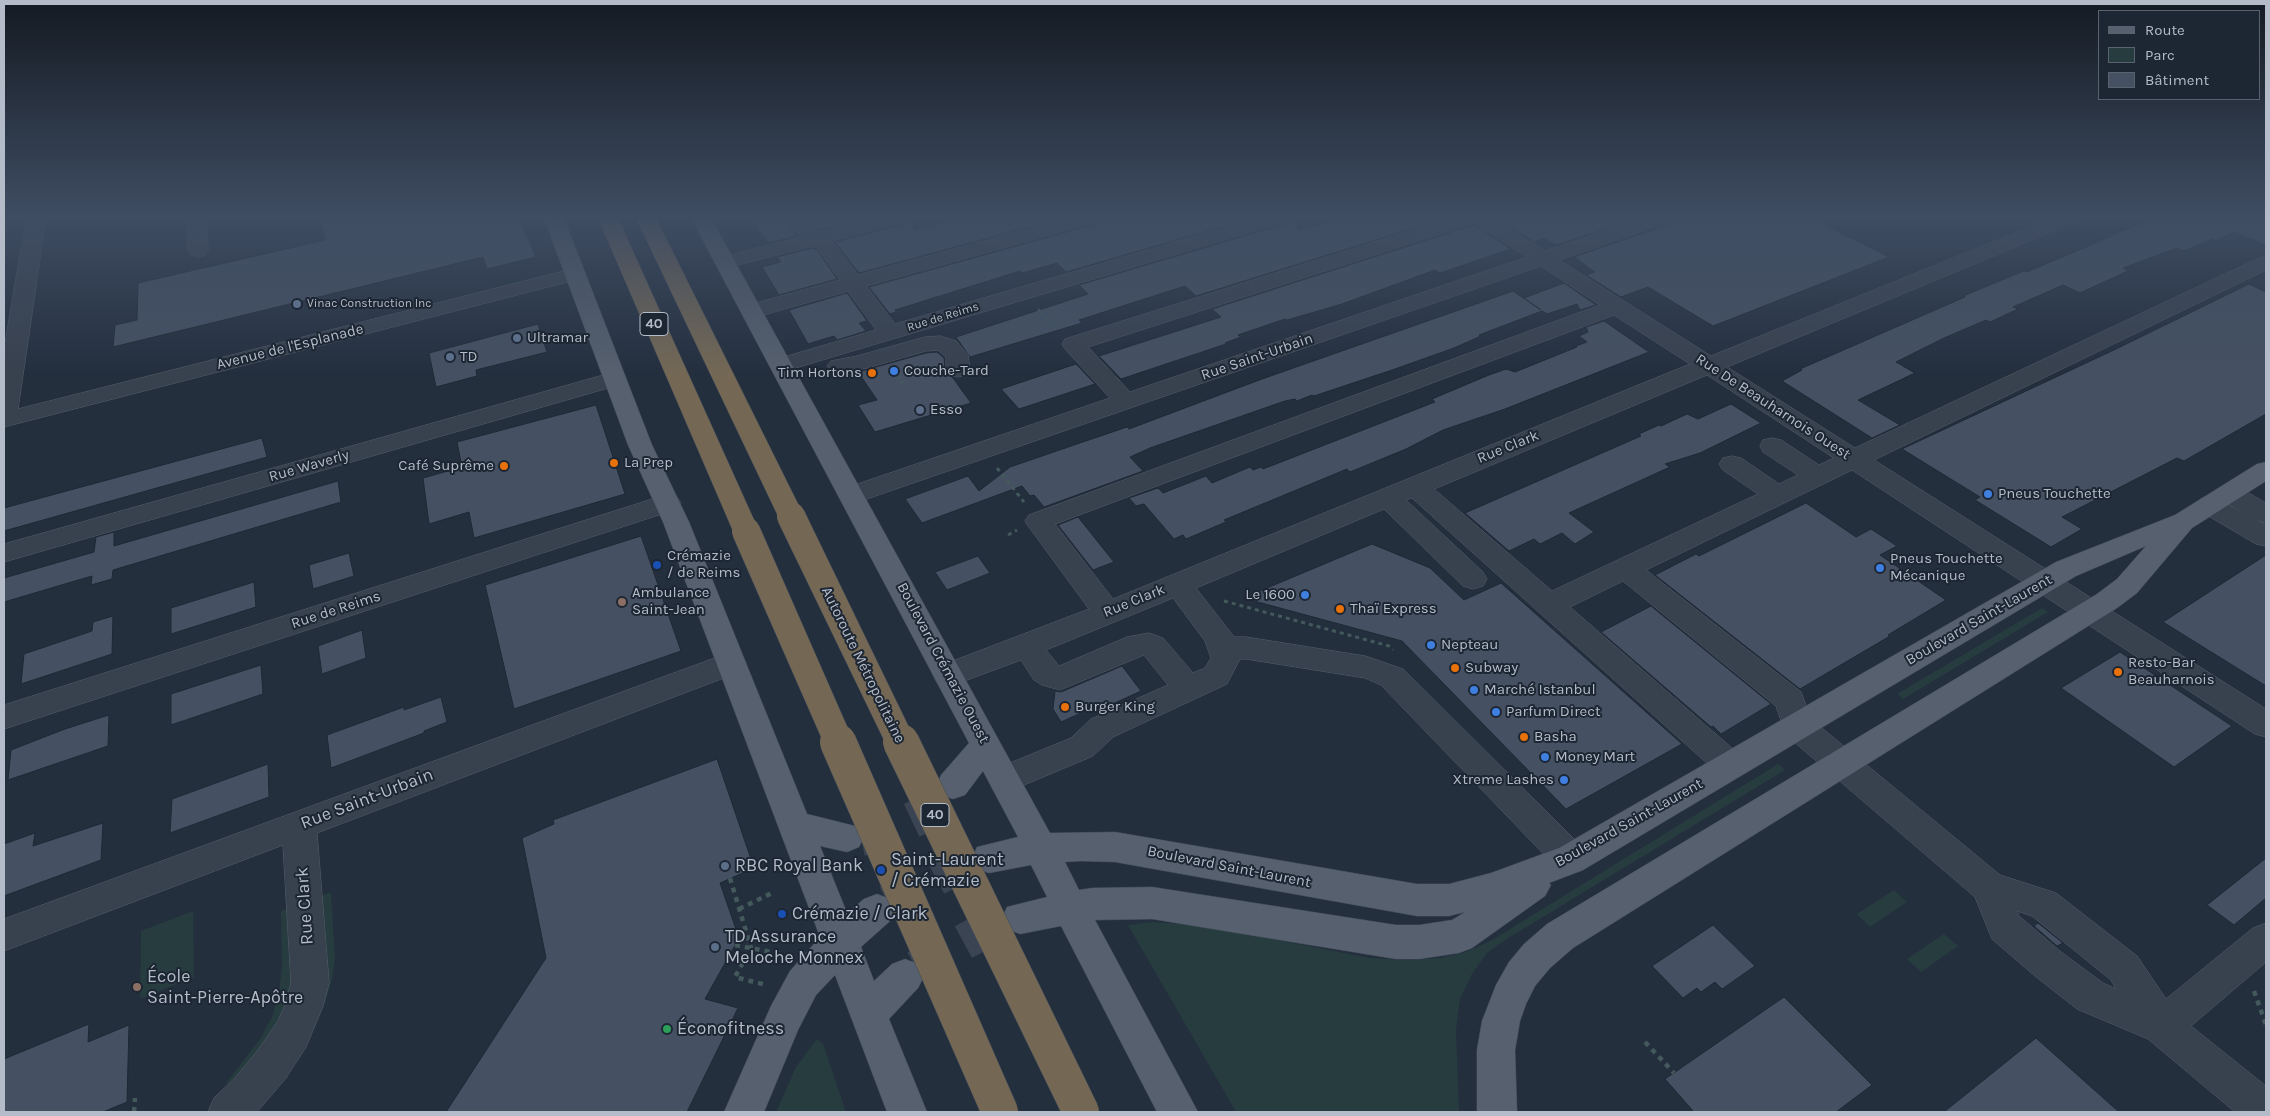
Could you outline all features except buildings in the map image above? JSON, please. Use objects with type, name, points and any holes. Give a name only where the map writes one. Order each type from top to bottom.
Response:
[{"type":"highway","name":"40","points":[[630,270],[1000,1112]]},
{"type":"highway","name":"Autoroute Métropolitaine","points":[[671,270],[1081,1112]]},
{"type":"highway","points":[[677,270],[680,289]]},
{"type":"main road","points":[[574,270],[640,445],[668,503],[907,1112]]},
{"type":"main road","name":"Boulevard Crémazie Ouest","points":[[731,270],[986,744],[1178,1112]]},
{"type":"main road","name":"Boulevard Saint-Laurent","points":[[1497,1112],[1496,1050],[1501,1022],[1509,998],[1522,974],[1537,956],[1560,936],[1594,913],[1842,763],[2067,597],[2084,560],[2184,521],[2266,470]]},
{"type":"main road","name":"Boulevard Saint-Laurent","points":[[989,858],[1040,848],[1097,846],[1131,849],[1319,884],[1429,901],[1449,900],[1491,890],[1571,859],[1797,726],[2067,597],[2127,586],[2184,521]]},
{"type":"main road","points":[[953,785],[986,744]]},
{"type":"main road","points":[[794,826],[847,837]]},
{"type":"main road","points":[[1020,918],[1070,908],[1112,903],[1152,903],[1362,938],[1396,942],[1419,942],[1459,936],[1571,859]]},
{"type":"main road","points":[[744,1112],[793,1001],[803,983],[840,942],[877,910]]},
{"type":"main road","points":[[869,1013],[905,976]]},
{"type":"street","points":[[5,409],[28,270]]},
{"type":"street","name":"Avenue de l'Esplanade","points":[[5,409],[570,270]]},
{"type":"street","points":[[843,270],[890,333]]},
{"type":"street","points":[[754,311],[900,270]]},
{"type":"street","name":"Rue de Reims","points":[[782,365],[1102,270]]},
{"type":"street","points":[[1127,402],[1073,344],[1306,270]]},
{"type":"street","name":"Rue Saint-Urbain","points":[[852,495],[1508,270]]},
{"type":"street","name":"Rue De Beauharnois Ouest","points":[[1562,270],[2266,725]]},
{"type":"street","name":"Rue Clark","points":[[948,675],[1026,646],[1940,270]]},
{"type":"street","points":[[1548,605],[2250,270]]},
{"type":"street","points":[[2246,272],[2266,281]]},
{"type":"street","points":[[1107,612],[1038,521],[1617,306]]},
{"type":"street","points":[[839,366],[859,363],[925,344],[940,343],[948,346],[957,355],[958,370]]},
{"type":"street","name":"Rue Waverly","points":[[4,553],[614,379]]},
{"type":"street","points":[[1772,446],[1817,476]]},
{"type":"street","points":[[1732,464],[1777,495]]},
{"type":"street","points":[[1414,486],[1730,766]]},
{"type":"street","points":[[1387,497],[1473,579]]},
{"type":"street","points":[[2219,499],[2266,514]]},
{"type":"street","points":[[2219,499],[2266,536]]},
{"type":"street","name":"Rue de Reims","points":[[4,717],[668,503]]},
{"type":"street","points":[[1626,568],[1790,700],[1797,726],[1989,887],[2005,928],[2090,996],[2162,1026],[2266,1112]]},
{"type":"street","points":[[1005,780],[1082,747],[1102,728],[1189,689],[1216,676],[1220,672],[1226,658],[1223,649],[1209,623],[1177,583]]},
{"type":"street","points":[[1026,646],[1045,672],[1053,677],[1060,678],[1137,645],[1149,644],[1154,646],[1189,689]]},
{"type":"street","points":[[1223,649],[1238,647],[1265,651],[1371,669],[1392,677],[1571,859]]},
{"type":"street","name":"Rue Saint-Urbain","points":[[4,935],[731,663]]},
{"type":"street","name":"Rue Clark","points":[[228,1112],[250,1092],[292,1034],[304,1006],[310,983],[299,824]]},
{"type":"street","points":[[2162,1026],[2266,940]]},
{"type":"path","points":[[1037,308],[1073,344]]},
{"type":"path","points":[[898,376],[904,386]]},
{"type":"path","points":[[994,463],[1038,521]]},
{"type":"path","points":[[730,878],[751,948],[735,976],[766,984]]},
{"type":"path","points":[[739,909],[774,892]]},
{"type":"path","points":[[735,945],[781,954]]},
{"type":"path","points":[[2258,987],[2253,992],[2266,1025]]},
{"type":"path","points":[[1645,1042],[1674,1073]]},
{"type":"path","points":[[133,1112],[135,1098]]},
{"type":"green space","points":[[2042,608],[2048,612],[1903,699],[1897,694]]},
{"type":"green space","points":[[1778,764],[1785,770],[1505,940],[1487,953],[1472,974],[1460,999],[1456,1030],[1459,1112],[1236,1112],[1128,925],[1152,922],[1199,925],[1370,958],[1409,960],[1441,958],[1466,952],[1492,940]]},
{"type":"green space","points":[[1894,890],[1907,902],[1870,927],[1857,914]]},
{"type":"green space","points":[[331,892],[335,959],[332,980],[323,1009],[310,1035],[261,1105],[226,1083],[260,1039],[272,1017],[279,993],[282,966],[281,911]]},
{"type":"green space","points":[[193,911],[194,977],[140,999],[141,931]]},
{"type":"green space","points":[[1944,934],[1958,946],[1921,972],[1907,959]]},
{"type":"green space","points":[[817,1039],[823,1044],[846,1112],[776,1112],[796,1067]]},
{"type":"tunnel","points":[[861,838],[885,833],[923,815],[935,807],[947,793]]},
{"type":"tunnel","points":[[888,903],[945,873],[981,861]]},
{"type":"tunnel","points":[[916,968],[982,932],[1009,922]]},
{"type":"place","name":"Vinac Construction Inc","points":[[297,304]]},
{"type":"place","name":"Ultramar","points":[[517,338]]},
{"type":"place","name":"TD","points":[[450,357]]},
{"type":"place","name":"Couche-Tard","points":[[894,371]]},
{"type":"place","name":"Tim Hortons","points":[[872,373]]},
{"type":"place","name":"Esso","points":[[920,410]]},
{"type":"place","name":"La Prep","points":[[614,463]]},
{"type":"place","name":"Café Suprême","points":[[504,466]]},
{"type":"place","name":"Pneus Touchette","points":[[1988,494]]},
{"type":"place","name":"Crémazie / de Reims","points":[[657,565]]},
{"type":"place","name":"Pneus Touchette Mécanique","points":[[1880,568]]},
{"type":"place","name":"Le 1600","points":[[1305,595]]},
{"type":"place","name":"Ambulance Saint-Jean","points":[[622,602]]},
{"type":"place","name":"Thaï Express","points":[[1340,609]]},
{"type":"place","name":"Nepteau","points":[[1431,645]]},
{"type":"place","name":"Subway","points":[[1455,668]]},
{"type":"place","name":"Resto-Bar Beauharnois","points":[[2118,672]]},
{"type":"place","name":"Marché Istanbul","points":[[1474,690]]},
{"type":"place","name":"Burger King","points":[[1065,707]]},
{"type":"place","name":"Parfum Direct","points":[[1496,712]]},
{"type":"place","name":"Basha","points":[[1524,737]]},
{"type":"place","name":"Money Mart","points":[[1545,757]]},
{"type":"place","name":"Xtreme Lashes","points":[[1564,780]]},
{"type":"place","name":"RBC Royal Bank","points":[[725,866]]},
{"type":"place","name":"Saint-Laurent / Crémazie","points":[[881,870]]},
{"type":"place","name":"Crémazie / Clark","points":[[782,914]]},
{"type":"place","name":"TD Assurance Meloche Monnex","points":[[715,947]]},
{"type":"place","name":"École Saint-Pierre-Apôtre","points":[[137,987]]},
{"type":"place","name":"Éconofitness","points":[[667,1029]]}]
